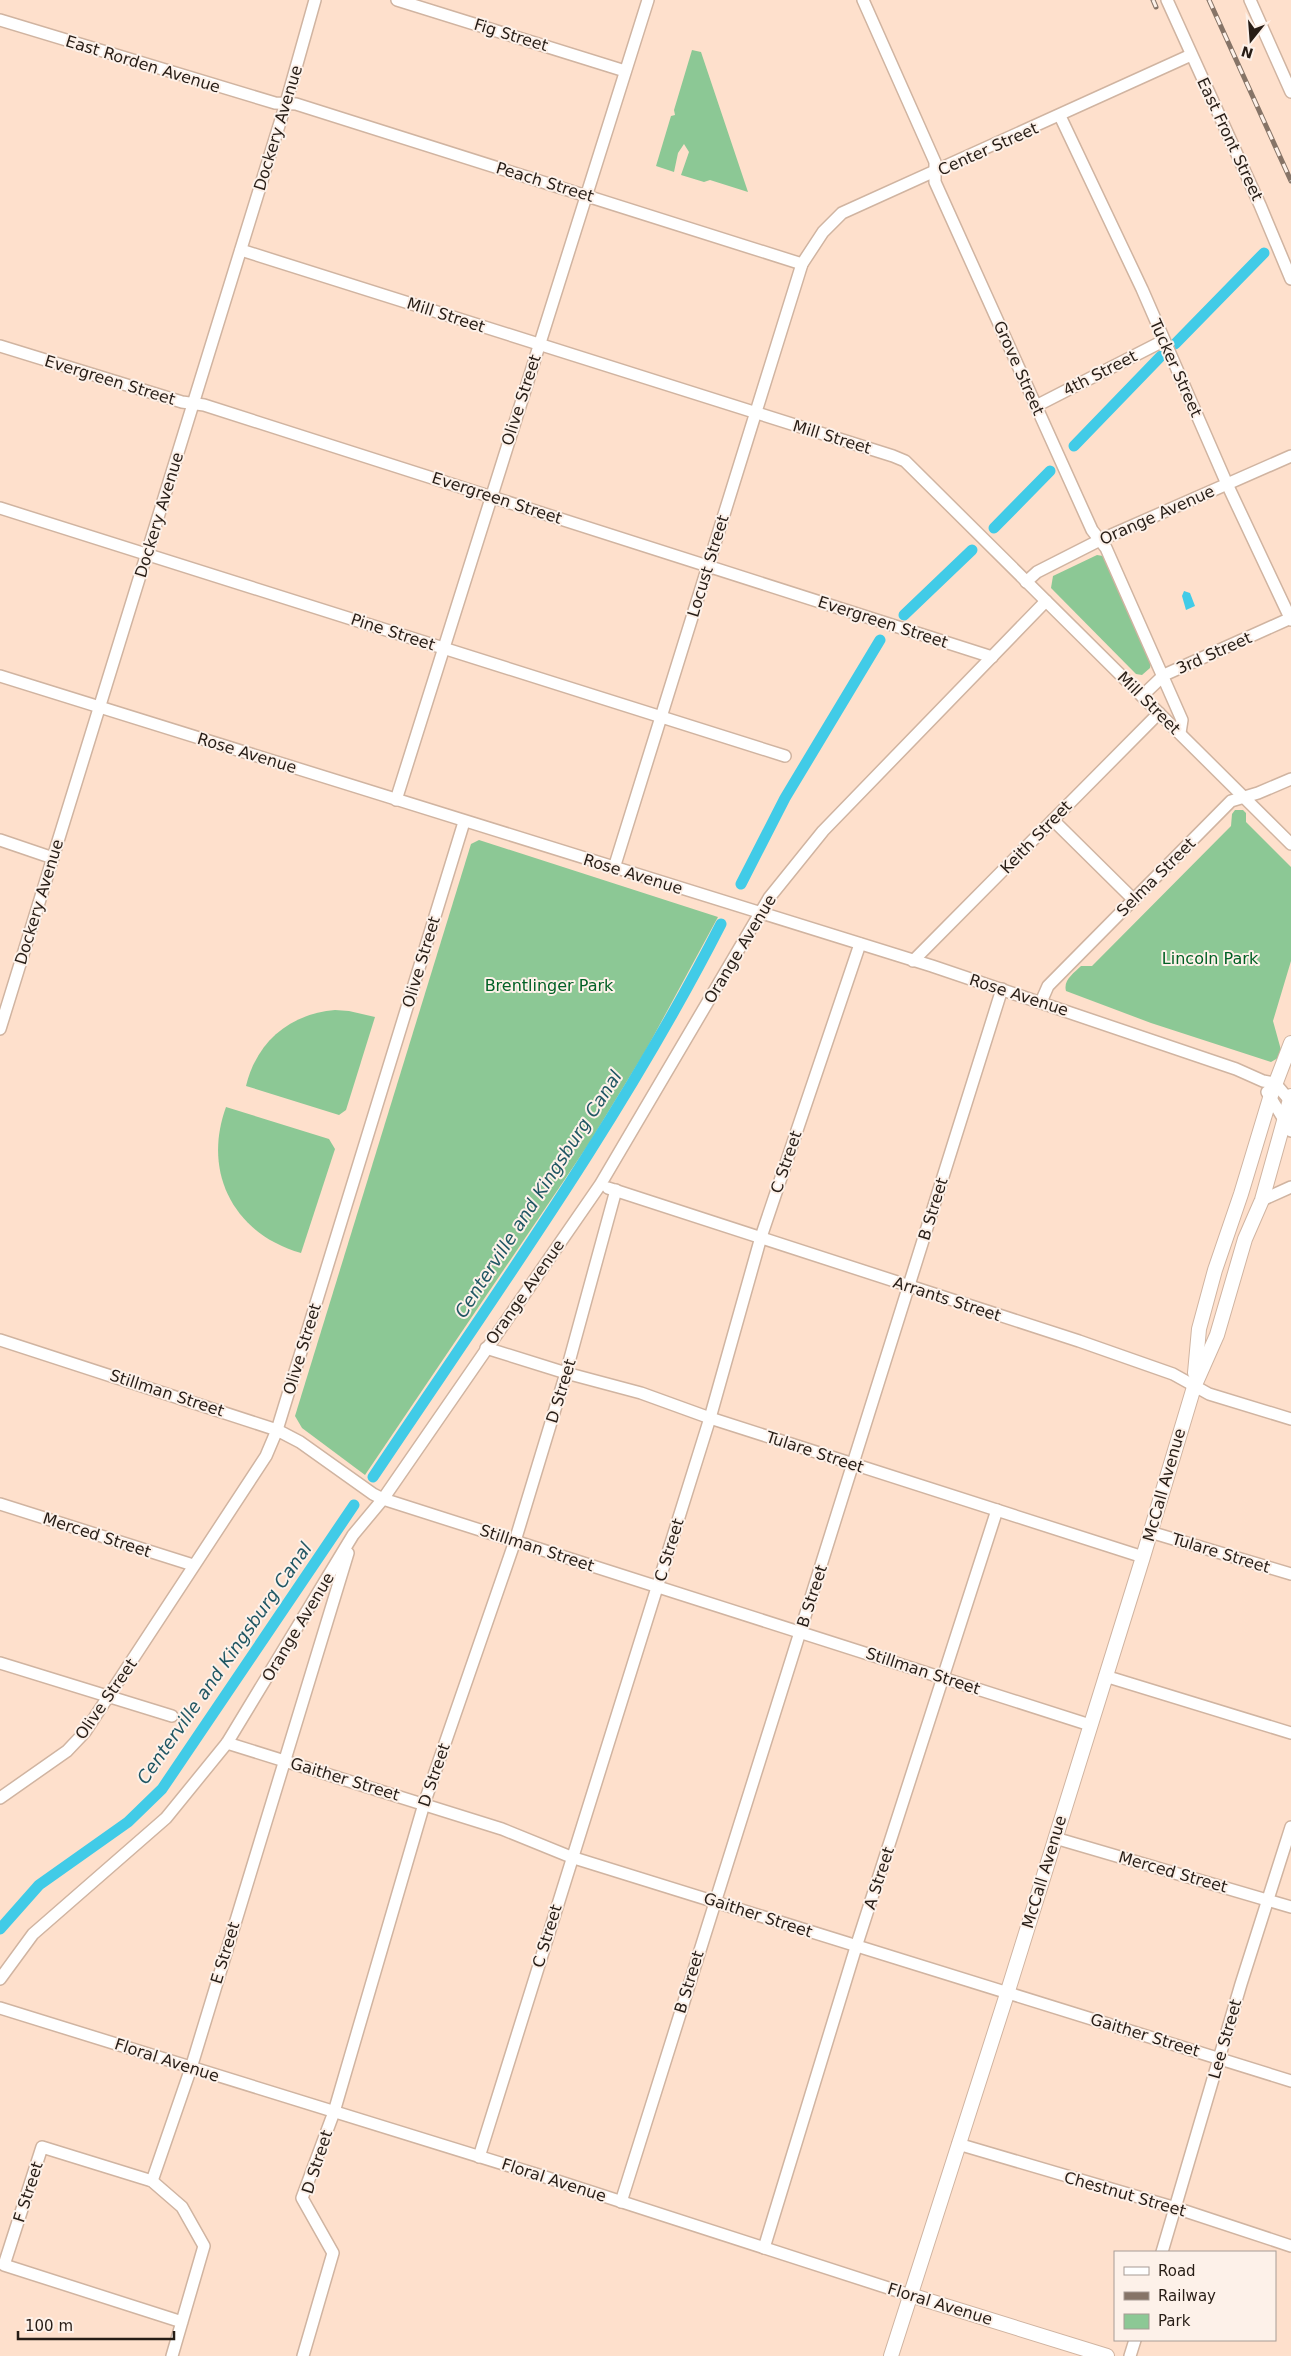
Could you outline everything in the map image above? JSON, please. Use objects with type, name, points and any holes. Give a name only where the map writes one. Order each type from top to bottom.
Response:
[{"type":"main road","name":"McCall Avenue","points":[[1194,1386],[1201,1320],[1221,1248],[1244,1185],[1270,1098],[1269,1082],[1291,1043]]},
{"type":"main road","name":"McCall Avenue","points":[[891,2356],[1007,1994],[1143,1557],[1194,1386],[1217,1335],[1245,1239],[1262,1200],[1284,1116],[1291,1099]]},
{"type":"main road","name":"Floral Avenue","points":[[910,2295],[1107,2356]]},
{"type":"street","name":"Dockery Avenue","points":[[0,1028],[241,250],[315,0]]},
{"type":"street","name":"Fig Street","points":[[397,0],[625,71]]},
{"type":"street","name":"Olive Street","points":[[396,800],[490,496],[648,0]]},
{"type":"street","name":"Grove Street","points":[[863,0],[935,162],[935,182],[1092,530],[1106,548],[1164,675],[1182,720],[1180,734]]},
{"type":"street","name":"East Front Street","points":[[1167,0],[1260,205],[1291,279]]},
{"type":"street","points":[[1250,0],[1291,92]]},
{"type":"street","name":"East Rorden Avenue","points":[[0,20],[275,103],[286,103]]},
{"type":"street","name":"Center Street","points":[[802,264],[823,232],[842,213],[935,173],[1191,55]]},
{"type":"street","name":"Peach Street","points":[[286,103],[586,195],[802,264]]},
{"type":"street","name":"Tucker Street","points":[[1060,116],[1142,289],[1163,341],[1227,484],[1291,619]]},
{"type":"street","name":"Mill Street","points":[[241,250],[905,461],[1291,844]]},
{"type":"street","name":"Locust Street","points":[[614,868],[802,264]]},
{"type":"street","name":"4th Street","points":[[1036,406],[1163,341]]},
{"type":"street","name":"Evergreen Street","points":[[0,346],[182,402],[213,408],[992,657]]},
{"type":"street","name":"Orange Avenue","points":[[1026,582],[1036,572],[1100,540],[1291,456]]},
{"type":"street","name":"Pine Street","points":[[0,508],[785,756]]},
{"type":"street","name":"Orange Avenue","points":[[0,1979],[33,1934],[166,1818],[227,1743],[354,1535],[383,1499],[600,1185],[769,898],[823,830],[1046,601]]},
{"type":"street","name":"3rd Street","points":[[1142,696],[1164,675],[1291,619]]},
{"type":"street","name":"Rose Avenue","points":[[0,676],[1002,989],[1269,1082]]},
{"type":"street","name":"Keith Street","points":[[914,961],[1159,713]]},
{"type":"street","name":"Selma Street","points":[[1041,1002],[1048,986],[1231,801],[1258,793],[1291,779]]},
{"type":"street","points":[[1053,820],[1134,900]]},
{"type":"street","name":"Olive Street","points":[[0,1798],[76,1743],[109,1697],[193,1565],[266,1456],[277,1430],[464,822]]},
{"type":"street","points":[[0,840],[53,858]]},
{"type":"street","name":"C Street","points":[[479,2157],[571,1857],[710,1418],[761,1237],[860,944]]},
{"type":"street","name":"B Street","points":[[621,2202],[1002,989]]},
{"type":"street","points":[[1269,1082],[1291,1099]]},
{"type":"street","points":[[1270,1098],[1284,1116],[1291,1131]]},
{"type":"street","name":"Arrants Street","points":[[600,1185],[1173,1374],[1210,1394],[1291,1419]]},
{"type":"street","points":[[1262,1200],[1291,1187]]},
{"type":"street","name":"D Street","points":[[303,2356],[333,2253],[302,2198],[334,2112],[424,1804],[514,1541],[566,1374],[616,1190]]},
{"type":"street","name":"Stillman Street","points":[[0,1340],[277,1430],[300,1442],[373,1494],[383,1499],[1090,1725]]},
{"type":"street","name":"Tulare Street","points":[[486,1348],[566,1374],[641,1393],[710,1418],[1143,1557]]},
{"type":"street","name":"Merced Street","points":[[0,1504],[193,1565]]},
{"type":"street","name":"A Street","points":[[764,2248],[856,1947],[997,1510]]},
{"type":"street","name":"Tulare Street","points":[[1150,1532],[1291,1574]]},
{"type":"street","name":"E Street","points":[[152,2181],[191,2068],[283,1760],[354,1535]]},
{"type":"street","points":[[0,1663],[172,1716]]},
{"type":"street","points":[[1105,1676],[1291,1733]]},
{"type":"street","name":"Gaither Street","points":[[227,1743],[502,1829],[571,1857],[1291,2081]]},
{"type":"street","name":"Lee Street","points":[[1162,2251],[1267,1900],[1291,1827]]},
{"type":"street","name":"Merced Street","points":[[1054,1838],[1291,1908]]},
{"type":"street","name":"Floral Avenue","points":[[0,2008],[479,2157],[910,2295]]},
{"type":"street","name":"Chestnut Street","points":[[958,2144],[1176,2208],[1291,2246]]},
{"type":"street","name":"F Street","points":[[152,2181],[42,2147],[4,2265],[182,2322]]},
{"type":"street","points":[[152,2181],[182,2207],[204,2246],[172,2356]]},
{"type":"street","points":[[1130,2356],[1135,2341]]},
{"type":"green space","points":[[692,50],[701,52],[748,192],[710,180],[704,182],[681,175],[689,152],[684,144],[678,153],[674,172],[656,166],[671,116],[675,115],[674,110]]},
{"type":"green space","points":[[1097,555],[1103,556],[1151,663],[1150,668],[1142,675],[1136,674],[1051,588],[1053,576]]},
{"type":"green space","name":"Lincoln Park","points":[[1235,810],[1243,810],[1246,813],[1246,822],[1291,867],[1291,961],[1273,1021],[1281,1050],[1278,1058],[1271,1062],[1151,1023],[1066,991],[1065,987],[1072,974],[1081,966],[1092,966],[1231,826],[1232,814]]},
{"type":"green space","name":"Brentlinger Park","points":[[479,840],[718,917],[646,1050],[588,1145],[365,1475],[302,1428],[295,1416],[471,844]]},
{"type":"green space","points":[[335,1010],[375,1017],[346,1110],[339,1115],[246,1086],[258,1056],[267,1043],[278,1033],[304,1017]]},
{"type":"green space","points":[[226,1107],[329,1139],[335,1149],[301,1253],[278,1244],[258,1231],[241,1216],[229,1198],[222,1177],[218,1155],[220,1131]]},
{"type":"water","points":[[1184,591],[1190,593],[1195,606],[1186,610],[1182,596]]},
{"type":"waterway","name":"Centerville and Kingsburg Canal","points":[[1175,344],[1264,253]]},
{"type":"waterway","name":"Centerville and Kingsburg Canal","points":[[1074,446],[1161,356]]},
{"type":"waterway","name":"Centerville and Kingsburg Canal","points":[[994,528],[1050,471]]},
{"type":"waterway","name":"Centerville and Kingsburg Canal","points":[[904,615],[972,550]]},
{"type":"waterway","name":"Centerville and Kingsburg Canal","points":[[741,884],[785,798],[880,640]]},
{"type":"waterway","name":"Centerville and Kingsburg Canal","points":[[373,1477],[510,1274],[599,1137],[683,996],[721,924]]},
{"type":"waterway","name":"Centerville and Kingsburg Canal","points":[[0,1929],[39,1885],[128,1822],[162,1789],[354,1505]]},
{"type":"railway","points":[[1153,0],[1156,7]]},
{"type":"railway","points":[[1209,0],[1291,181]]}]
